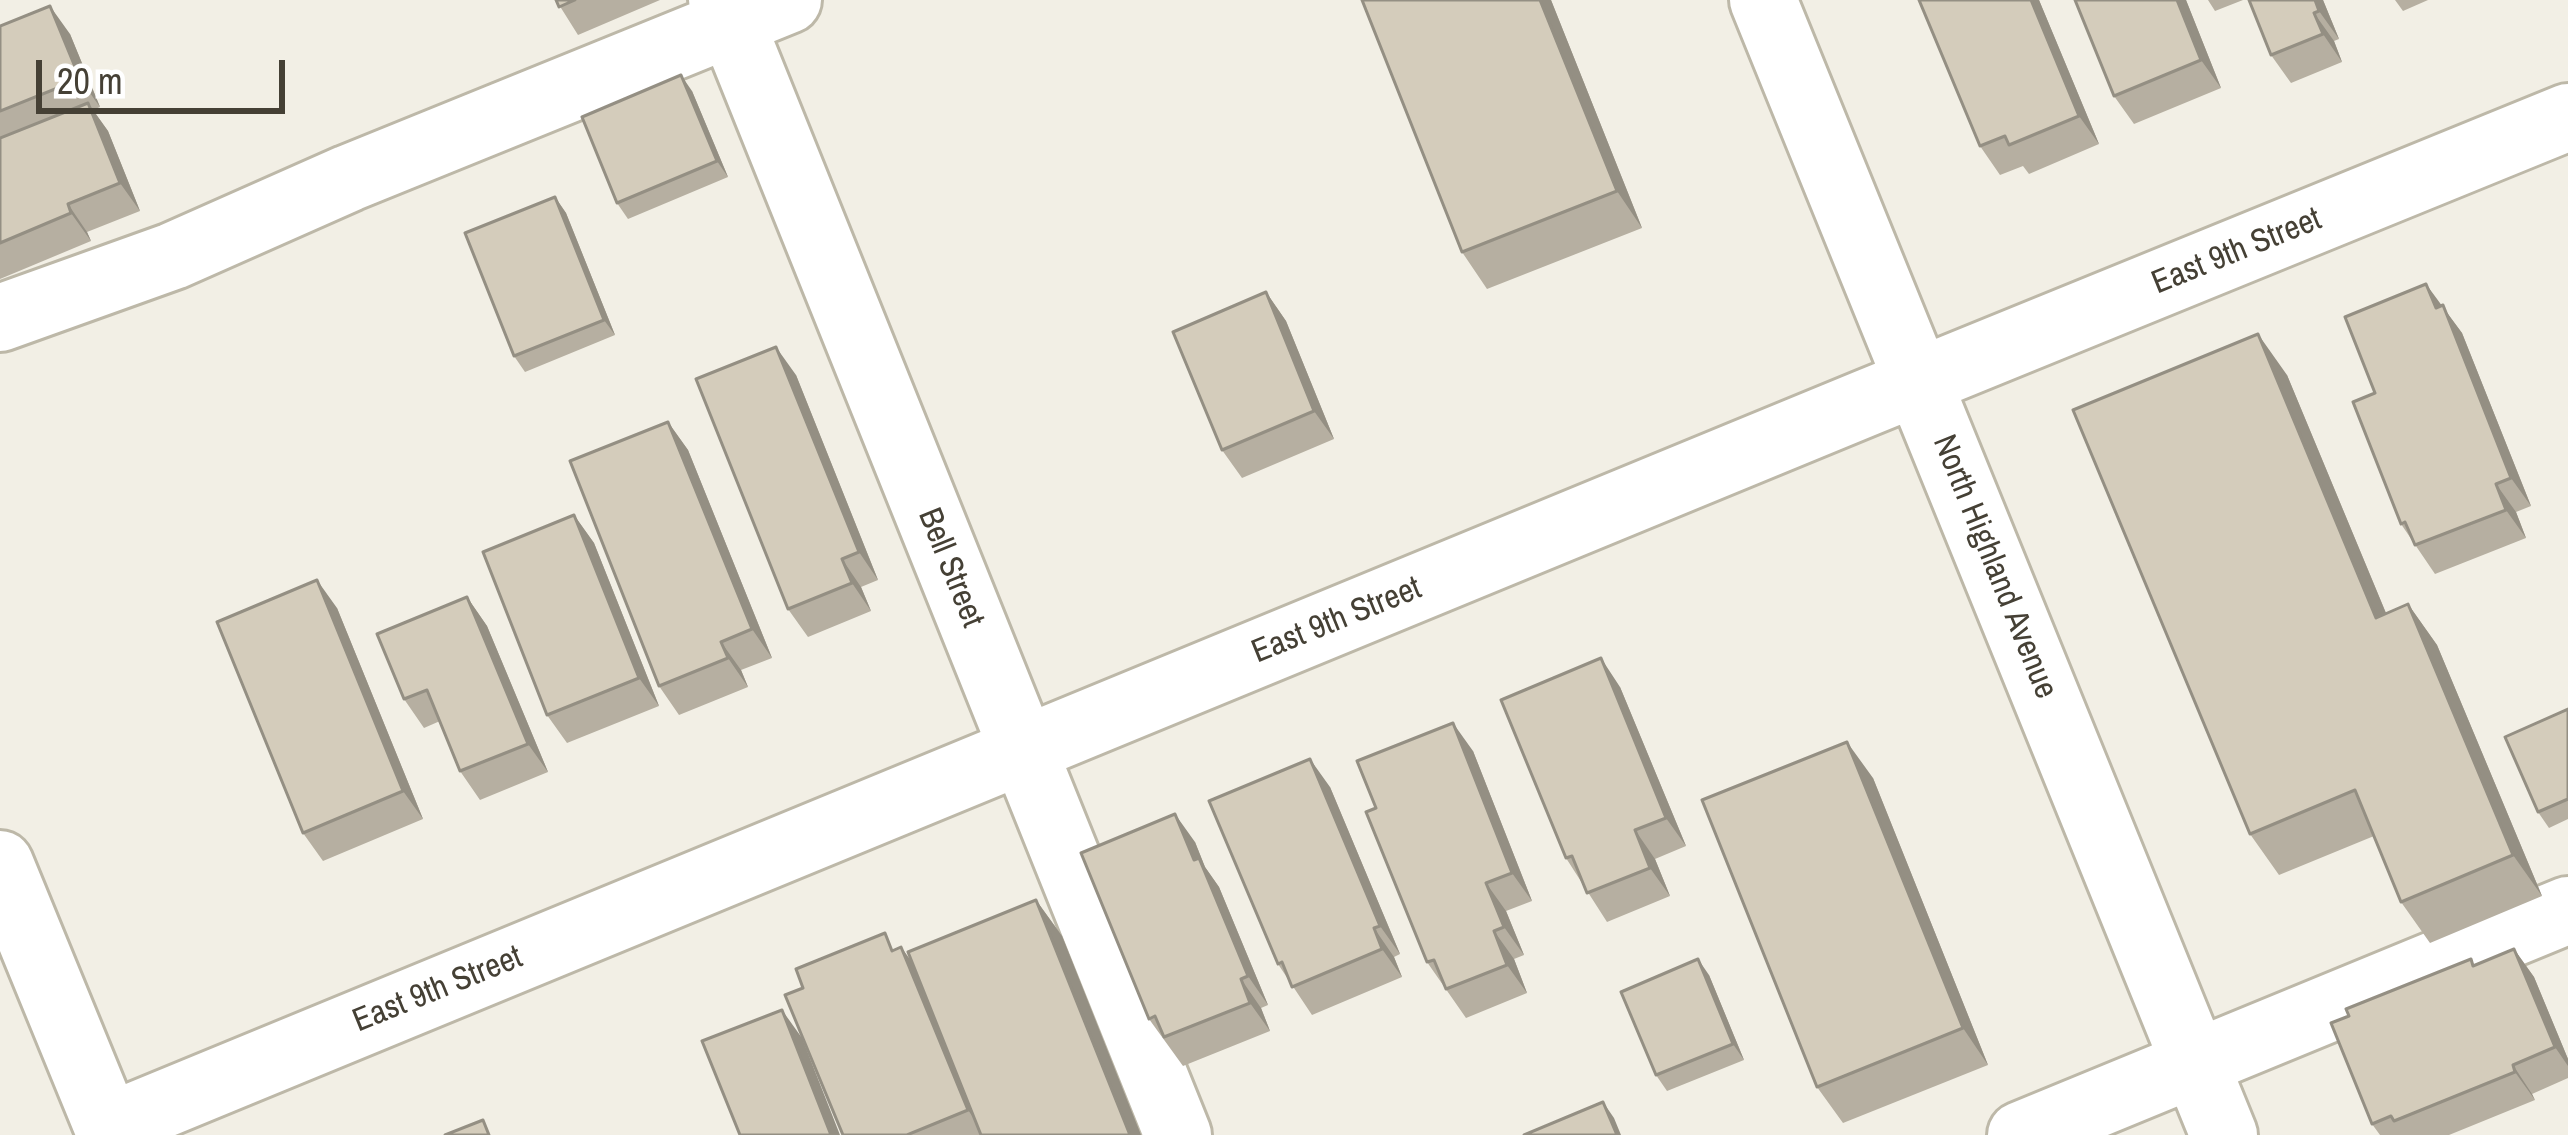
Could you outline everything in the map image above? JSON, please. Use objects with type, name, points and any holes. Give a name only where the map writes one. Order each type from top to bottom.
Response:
[{"type":"street","name":"North Highland Avenue","points":[[1763,0],[2224,1135]]},
{"type":"street","points":[[0,318],[173,256],[747,8]]},
{"type":"street","name":"Bell Street","points":[[747,8],[1023,749],[1178,1135]]},
{"type":"street","name":"East 9th Street","points":[[109,1131],[1023,749],[2568,117]]},
{"type":"street","points":[[0,864],[109,1131]]},
{"type":"street","points":[[2021,1135],[2568,910]]},
{"type":"building","points":[[1362,0],[1540,0],[1617,191],[1462,252]]},
{"type":"building","points":[[1919,0],[2031,0],[2079,116],[2009,145],[2005,136],[1980,146]]},
{"type":"building","points":[[2075,0],[2177,0],[2201,60],[2114,96]]},
{"type":"building","points":[[2249,0],[2315,0],[2319,11],[2314,13],[2323,34],[2271,55]]},
{"type":"building","points":[[50,6],[80,79],[0,111],[0,26]]},
{"type":"building","points":[[681,75],[717,161],[617,203],[582,117]]},
{"type":"building","points":[[88,103],[120,183],[68,204],[71,213],[0,243],[0,138]]},
{"type":"building","points":[[555,197],[604,320],[514,356],[465,233]]},
{"type":"building","points":[[2426,284],[2436,308],[2443,305],[2511,478],[2496,484],[2506,510],[2415,545],[2405,522],[2401,524],[2353,402],[2375,393],[2345,317]]},
{"type":"building","points":[[1266,292],[1314,411],[1222,450],[1173,332]]},
{"type":"building","points":[[2258,334],[2376,618],[2408,604],[2513,855],[2401,902],[2355,790],[2250,834],[2073,410]]},
{"type":"building","points":[[776,347],[859,552],[842,559],[852,583],[788,609],[696,379]]},
{"type":"building","points":[[668,422],[752,629],[721,642],[728,658],[659,686],[570,461]]},
{"type":"building","points":[[574,515],[639,678],[547,715],[483,552]]},
{"type":"building","points":[[317,580],[403,791],[303,833],[217,622]]},
{"type":"building","points":[[467,597],[528,744],[460,771],[427,690],[404,699],[377,634]]},
{"type":"building","points":[[1601,658],[1666,818],[1635,830],[1650,868],[1587,893],[1572,856],[1566,858],[1501,700]]},
{"type":"building","points":[[2568,709],[2568,799],[2538,812],[2505,737]]},
{"type":"building","points":[[1453,723],[1512,873],[1486,883],[1504,927],[1494,931],[1507,965],[1446,989],[1434,960],[1427,962],[1366,812],[1376,808],[1357,761]]},
{"type":"building","points":[[1847,742],[1963,1028],[1817,1087],[1702,800]]},
{"type":"building","points":[[1310,759],[1380,926],[1374,928],[1382,949],[1292,987],[1209,801]]},
{"type":"building","points":[[1175,814],[1194,860],[1199,858],[1248,976],[1241,979],[1250,1003],[1164,1037],[1155,1016],[1149,1019],[1081,853]]},
{"type":"building","points":[[1036,900],[1130,1135],[981,1135],[908,952]]},
{"type":"building","points":[[885,933],[892,951],[901,947],[968,1110],[907,1135],[843,1135],[785,995],[803,988],[796,969]]},
{"type":"building","points":[[2514,949],[2555,1047],[2513,1065],[2515,1072],[2394,1121],[2391,1116],[2372,1124],[2331,1023],[2349,1016],[2346,1009],[2471,959],[2473,966]]},
{"type":"building","points":[[1698,959],[1733,1044],[1656,1075],[1621,992]]},
{"type":"building","points":[[782,1010],[831,1135],[740,1135],[702,1041]]},
{"type":"building","points":[[1603,1102],[1617,1135],[1524,1135]]},
{"type":"building","points":[[483,1120],[489,1135],[445,1135]]}]
